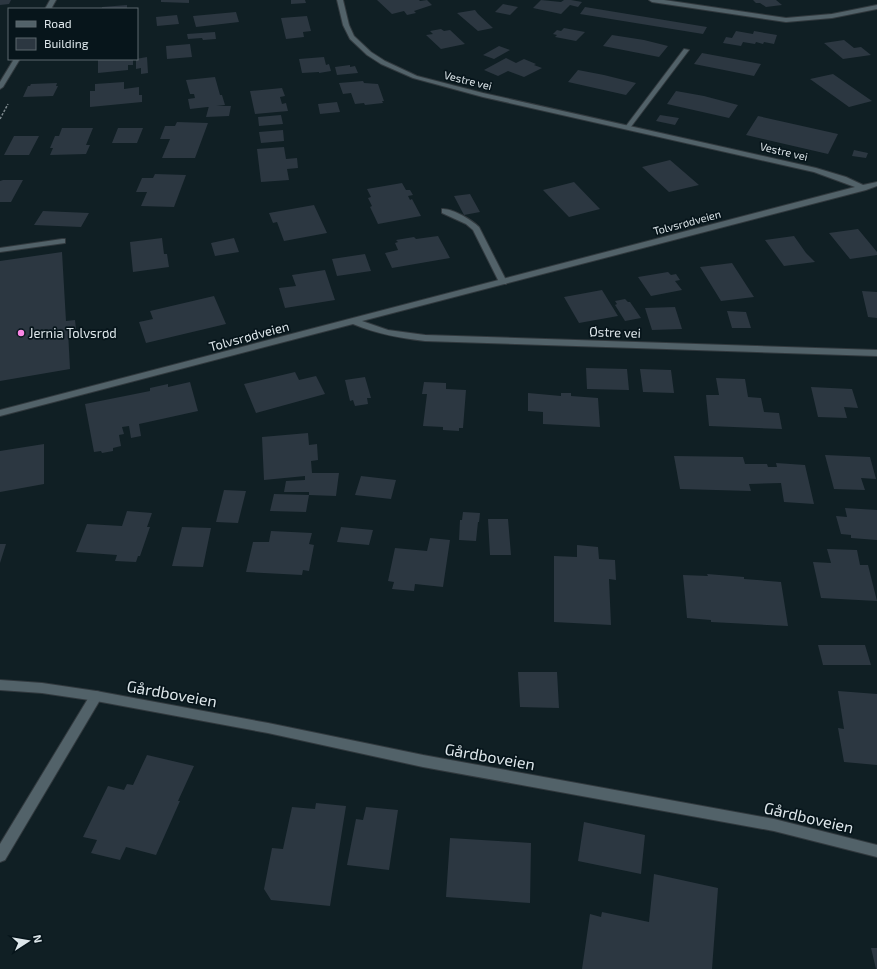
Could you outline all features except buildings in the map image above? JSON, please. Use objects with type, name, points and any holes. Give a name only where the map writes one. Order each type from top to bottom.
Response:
[{"type":"street","name":"Vestre vei","points":[[340,0],[349,33],[367,52],[396,70],[445,86],[816,170],[843,178],[863,188]]},
{"type":"street","points":[[652,0],[786,20],[832,16],[877,7]]},
{"type":"street","points":[[628,127],[686,50]]},
{"type":"street","points":[[0,87],[16,60]]},
{"type":"street","name":"Tolvsrødveien","points":[[0,414],[877,184]]},
{"type":"street","points":[[445,211],[469,222],[476,229],[503,282]]},
{"type":"street","points":[[0,250],[62,241]]},
{"type":"street","name":"Østre vei","points":[[355,321],[378,331],[402,336],[552,344],[877,353]]},
{"type":"street","name":"Gårdboveien","points":[[0,685],[42,688],[96,696],[268,728],[423,761],[774,825],[877,851]]},
{"type":"street","points":[[0,856],[96,696]]},
{"type":"place","name":"Jernia Tolvsrød","points":[[21,333]]}]
